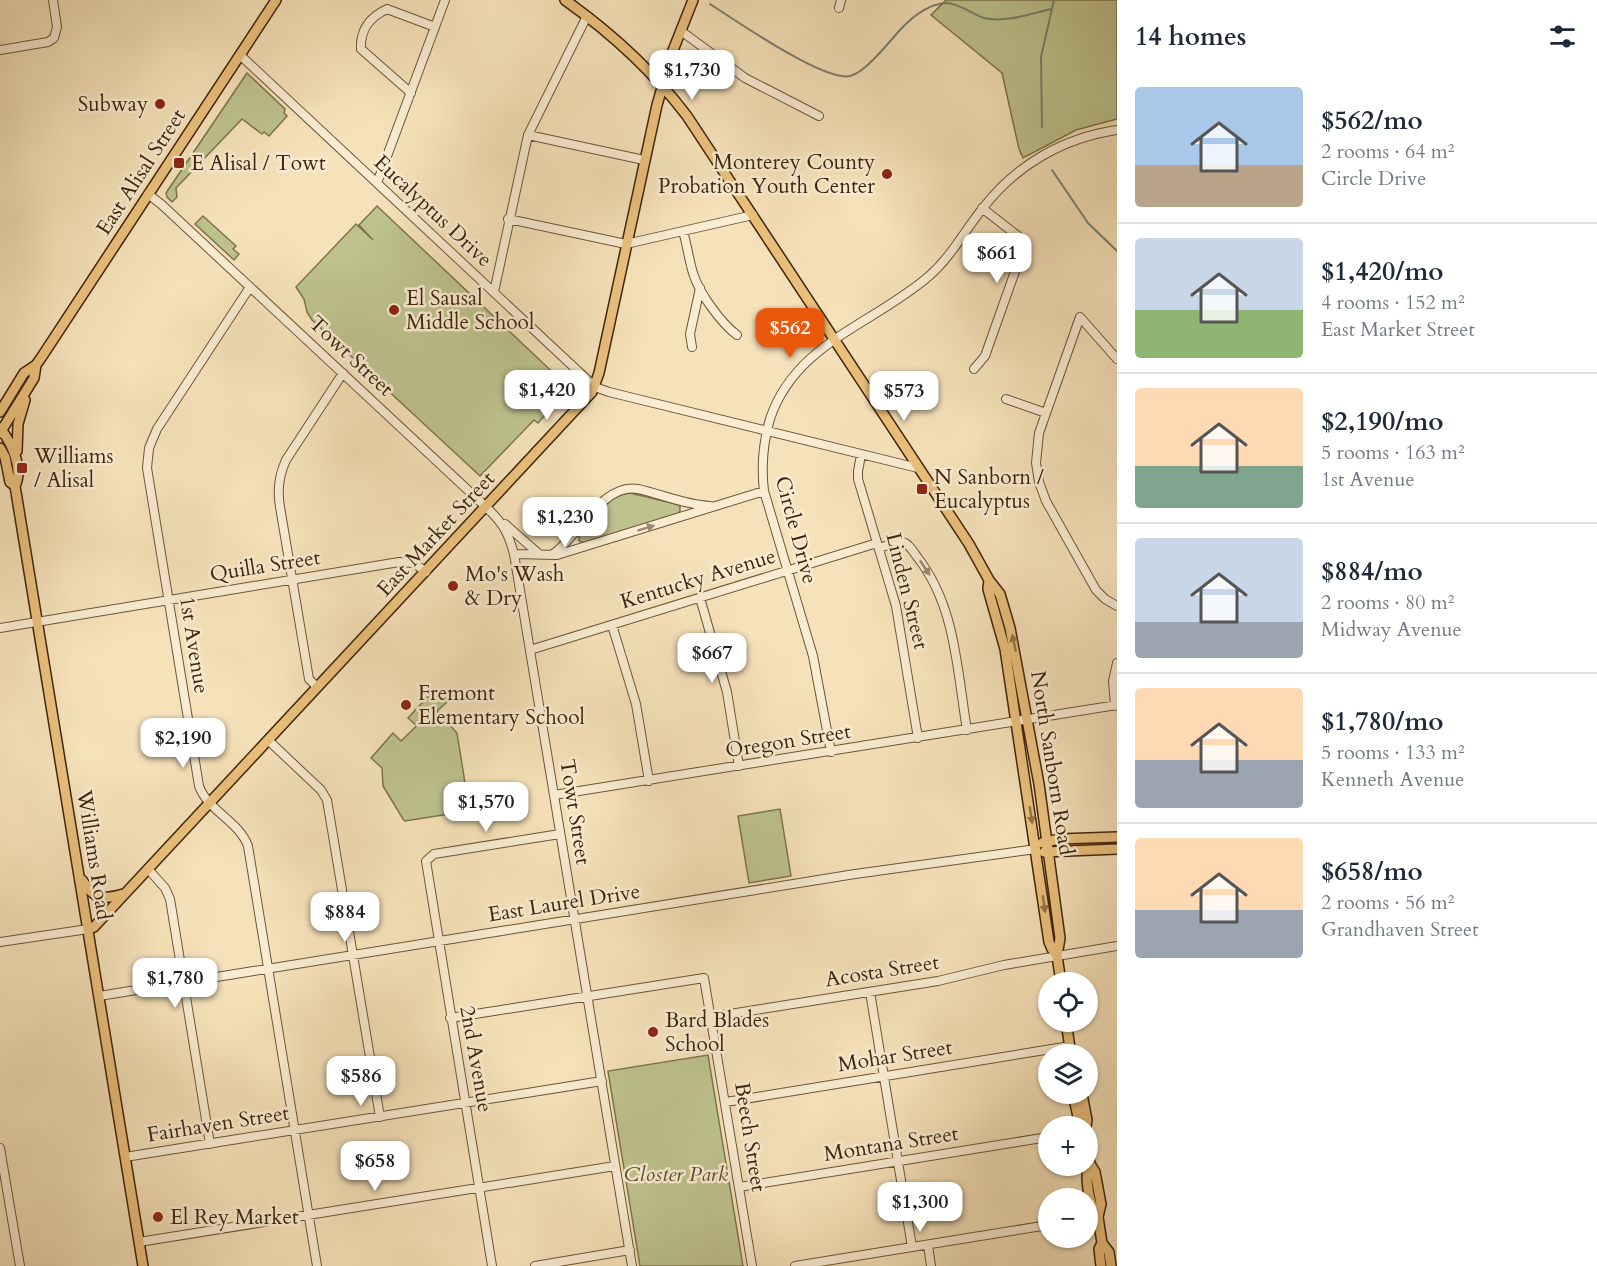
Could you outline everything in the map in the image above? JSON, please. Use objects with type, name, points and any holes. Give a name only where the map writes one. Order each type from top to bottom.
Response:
[{"type":"main road","name":"East Alisal Street","points":[[0,411],[24,373],[36,365],[276,0]]},
{"type":"main road","name":"North Sanborn Road","points":[[565,0],[621,45],[662,86],[693,124],[1000,594],[1015,648],[1048,841],[1060,938],[1057,956],[1059,972]]},
{"type":"main road","name":"East Market Street","points":[[88,929],[94,927],[581,405],[595,387],[662,86],[693,0]]},
{"type":"main road","name":"East Alisal Street","points":[[1,430],[34,378],[36,365]]},
{"type":"main road","points":[[16,462],[18,420],[34,378]]},
{"type":"main road","name":"Williams Road","points":[[1,430],[10,442],[16,462],[18,480],[15,486],[143,1266]]},
{"type":"main road","name":"Williams Road","points":[[0,448],[5,457],[4,474],[15,486]]},
{"type":"main road","name":"North Sanborn Road","points":[[989,580],[988,589],[1005,649],[1049,942],[1057,956]]},
{"type":"main road","points":[[1048,841],[1117,837]]},
{"type":"main road","name":"East Laurel Drive","points":[[1036,849],[1048,841]]},
{"type":"main road","name":"East Laurel Drive","points":[[1036,849],[1049,852],[1117,849]]},
{"type":"main road","points":[[79,877],[90,892],[98,897],[107,898],[125,893]]},
{"type":"main road","points":[[1098,1217],[1102,1243],[1109,1252],[1111,1266]]},
{"type":"main road","points":[[1101,1266],[1099,1249],[1102,1243]]},
{"type":"street","points":[[0,50],[48,42],[54,38],[57,27],[53,0]]},
{"type":"street","points":[[377,183],[445,0]]},
{"type":"street","points":[[411,93],[361,48],[360,36],[374,15],[387,9],[435,27]]},
{"type":"street","points":[[494,292],[528,135],[587,16]]},
{"type":"street","points":[[681,31],[745,78],[819,116]]},
{"type":"street","name":"Eucalyptus Drive","points":[[240,55],[595,387],[767,432],[918,468]]},
{"type":"street","name":"Circle Drive","points":[[831,752],[816,667],[764,491],[762,462],[767,432],[776,404],[787,384],[804,363],[834,339],[929,276],[943,262],[982,208],[1009,179],[1042,155],[1080,138],[1117,130]]},
{"type":"street","points":[[528,135],[644,160]]},
{"type":"street","name":"Towt Street","points":[[148,194],[496,516],[508,534],[514,555],[632,1266]]},
{"type":"street","points":[[974,369],[985,356],[1023,249],[1023,242],[1018,236],[982,208]]},
{"type":"street","points":[[508,219],[626,244],[753,215]]},
{"type":"street","points":[[683,231],[694,275],[700,288],[727,328],[737,335]]},
{"type":"street","name":"1st Avenue","points":[[250,287],[157,429],[149,447],[147,468],[198,781],[202,792],[241,832],[248,846],[317,1266]]},
{"type":"street","points":[[692,347],[690,334],[700,288]]},
{"type":"street","points":[[1117,359],[1080,317],[1039,434],[1036,456],[1040,488],[1096,590],[1117,606]]},
{"type":"street","points":[[317,687],[309,679],[279,500],[280,474],[286,460],[343,373]]},
{"type":"street","points":[[1006,399],[1046,413]]},
{"type":"street","name":"Linden Street","points":[[861,455],[858,479],[900,624],[918,738]]},
{"type":"street","points":[[550,555],[556,552],[605,499],[619,490],[633,488],[705,506],[714,506]]},
{"type":"street","points":[[514,555],[550,555],[587,546],[764,491]]},
{"type":"street","points":[[674,519],[683,509],[681,503],[675,499]]},
{"type":"street","points":[[496,516],[540,555]]},
{"type":"street","points":[[578,529],[576,540],[580,545],[587,546]]},
{"type":"street","name":"Kentucky Avenue","points":[[530,650],[788,570],[878,545],[906,544],[926,568],[940,593],[951,628],[967,730]]},
{"type":"street","name":"Quilla Street","points":[[0,628],[403,561],[416,564],[426,572]]},
{"type":"street","points":[[700,598],[727,692],[739,766]]},
{"type":"street","points":[[612,625],[636,704],[649,781]]},
{"type":"street","points":[[1116,705],[1113,681],[1117,663]]},
{"type":"street","name":"Oregon Street","points":[[554,795],[1017,723],[1116,705]]},
{"type":"street","points":[[268,740],[318,786],[326,797],[380,1117]]},
{"type":"street","name":"2nd Avenue","points":[[492,1266],[426,863],[427,859],[434,854],[560,834]]},
{"type":"street","name":"East Laurel Drive","points":[[99,996],[884,869],[1036,849]]},
{"type":"street","points":[[148,869],[165,888],[170,898],[210,1144]]},
{"type":"street","points":[[0,942],[88,929]]},
{"type":"street","name":"Acosta Street","points":[[711,1017],[938,981],[1004,965],[1117,946]]},
{"type":"street","name":"Beech Street","points":[[588,996],[704,978],[752,1266]]},
{"type":"street","points":[[870,992],[912,1247]]},
{"type":"street","points":[[450,1018],[588,996]]},
{"type":"street","name":"Mohar Street","points":[[726,1102],[884,1076],[1038,1054]]},
{"type":"street","name":"Fairhaven Street","points":[[125,1157],[602,1081]]},
{"type":"street","name":"Montana Street","points":[[739,1187],[1038,1139]]},
{"type":"street","points":[[0,1149],[20,1266]]},
{"type":"street","points":[[139,1242],[615,1166]]},
{"type":"street","points":[[795,1266],[836,1263],[912,1247],[1038,1227]]},
{"type":"street","points":[[928,1245],[931,1266]]},
{"type":"street","points":[[535,1266],[630,1250]]},
{"type":"green space","points":[[946,0],[1117,0],[1117,119],[1076,130],[1023,158],[1002,73],[931,15]]},
{"type":"green space","points":[[247,73],[285,109],[284,113],[287,116],[269,136],[264,132],[262,134],[242,119],[176,188],[177,197],[172,202],[166,193]]},
{"type":"green space","points":[[377,206],[562,381],[562,396],[538,423],[534,420],[480,476],[312,320],[307,312],[304,299],[296,287],[356,224],[373,240],[359,225]]},
{"type":"green space","points":[[203,216],[236,246],[233,249],[239,254],[234,260],[195,224]]},
{"type":"green space","points":[[630,493],[676,504],[680,506],[680,511],[678,514],[585,543],[579,541],[579,533],[602,508],[615,498]]},
{"type":"green space","points":[[434,690],[447,702],[437,711],[430,711],[416,725],[408,718]]},
{"type":"green space","points":[[432,711],[438,712],[457,733],[469,808],[456,813],[405,821],[383,786],[382,768],[371,758],[393,733],[401,741]]},
{"type":"green space","points":[[780,809],[791,876],[749,883],[738,816]]},
{"type":"green space","name":"Closter Park","points":[[708,1055],[743,1266],[640,1266],[608,1071]]},
{"type":"waterway","points":[[1042,127],[1041,57],[1054,0]]},
{"type":"waterway","points":[[710,4],[801,60],[821,70],[850,76],[870,63],[910,20],[932,6],[951,3],[984,18],[992,19],[1018,17],[1051,9]]},
{"type":"waterway","points":[[1052,170],[1088,223],[1117,251]]},
{"type":"place","name":"Subway","points":[[160,104]]},
{"type":"place","name":"E Alisal / Towt","points":[[179,163]]},
{"type":"place","name":"Monterey County Probation Youth Center","points":[[887,174]]},
{"type":"place","name":"El Sausal Middle School","points":[[394,310]]},
{"type":"place","name":"Williams / Alisal","points":[[22,468]]},
{"type":"place","name":"N Sanborn / Eucalyptus","points":[[922,489]]},
{"type":"place","name":"Mo's Wash & Dry","points":[[453,586]]},
{"type":"place","name":"Fremont Elementary School","points":[[406,705]]},
{"type":"place","name":"Bard Blades School","points":[[653,1032]]},
{"type":"place","name":"El Rey Market","points":[[158,1217]]}]
